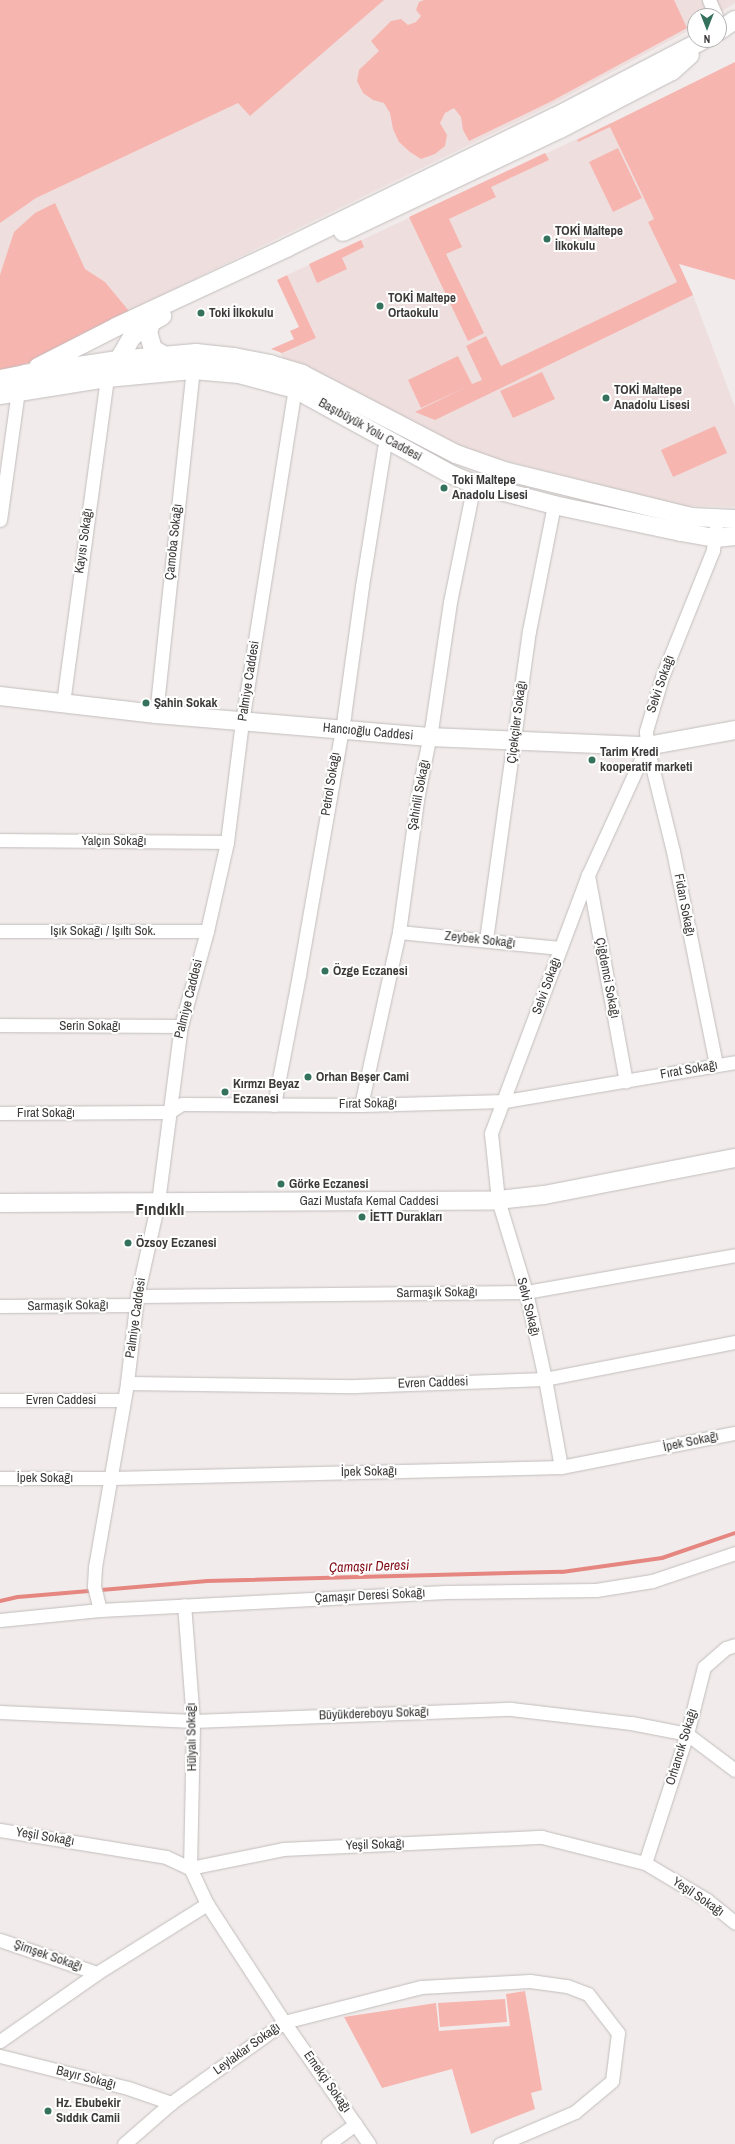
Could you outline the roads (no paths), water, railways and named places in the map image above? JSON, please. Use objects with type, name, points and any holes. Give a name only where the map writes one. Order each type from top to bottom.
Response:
[{"type":"street","points":[[25,374],[116,327],[288,247],[555,117],[689,48]]},
{"type":"street","points":[[110,367],[132,338],[151,323],[560,129],[672,71],[696,48]]},
{"type":"street","points":[[151,323],[148,332],[153,349],[165,356]]},
{"type":"street","points":[[110,367],[106,341],[116,327]]},
{"type":"street","name":"Başıbüyük Yolu Caddesi","points":[[0,395],[110,367],[165,356],[196,353],[234,357],[270,364],[302,374],[456,454],[504,472],[691,517],[735,519]]},
{"type":"street","name":"Başıbüyük Yolu Caddesi","points":[[0,379],[25,374],[110,367],[193,370],[239,374],[295,389],[450,474],[474,484],[554,505],[681,532],[716,538],[735,536]]},
{"type":"street","name":"Kayısı Sokağı","points":[[63,703],[110,367]]},
{"type":"street","name":"Çamoba Sokağı","points":[[156,714],[193,370]]},
{"type":"street","name":"Palmiye Caddesi","points":[[99,1607],[94,1586],[97,1558],[112,1478],[123,1400],[127,1383],[136,1301],[158,1202],[181,1026],[207,931],[227,842],[242,722],[295,389]]},
{"type":"street","points":[[0,520],[18,390]]},
{"type":"street","name":"Petrol Sokağı","points":[[274,1105],[299,975],[341,730],[379,480],[387,440]]},
{"type":"street","name":"Şahinlil Sokağı","points":[[361,1105],[399,932],[418,794],[430,737],[450,602],[474,484]]},
{"type":"street","name":"Çiçekçiler Sokağı","points":[[486,940],[515,741],[529,631],[554,505]]},
{"type":"street","name":"Selvi Sokağı","points":[[561,1467],[545,1379],[526,1292],[498,1200],[491,1133],[505,1101],[588,875],[647,746],[646,731],[662,677],[713,550],[716,538],[717,519]]},
{"type":"street","name":"Hancıoğlu Caddesi","points":[[0,696],[156,714],[242,722],[430,737],[515,741],[647,746],[735,730]]},
{"type":"street","name":"Fidan Sokağı","points":[[647,746],[674,850],[716,1065]]},
{"type":"street","name":"Yalçın Sokağı","points":[[0,840],[227,842]]},
{"type":"street","name":"Çiğdemci Sokağı","points":[[588,875],[626,1082]]},
{"type":"street","name":"Işık Sokağı / Işıltı Sok.","points":[[0,931],[207,931]]},
{"type":"street","name":"Zeybek Sokağı","points":[[399,932],[560,948]]},
{"type":"street","name":"Serin Sokağı","points":[[0,1025],[181,1026]]},
{"type":"street","name":"Fırat Sokağı","points":[[0,1113],[169,1112],[182,1104],[361,1105],[505,1101],[626,1082],[735,1062]]},
{"type":"street","name":"Gazi Mustafa Kemal Caddesi","points":[[0,1203],[498,1200],[544,1195],[735,1158]]},
{"type":"street","name":"Sarmaşık Sokağı","points":[[0,1306],[136,1301],[526,1292],[735,1255]]},
{"type":"street","name":"Evren Caddesi","points":[[127,1383],[356,1386],[545,1379],[735,1342]]},
{"type":"street","name":"Evren Caddesi","points":[[0,1400],[123,1400]]},
{"type":"street","name":"İpek Sokağı","points":[[0,1478],[112,1478],[561,1467],[735,1433]]},
{"type":"street","name":"Çamaşır Deresi Sokağı","points":[[0,1620],[99,1607],[184,1606],[446,1592],[596,1590],[652,1581],[735,1553]]},
{"type":"street","name":"Hülyalı Sokağı","points":[[184,1606],[193,1721],[190,1868]]},
{"type":"street","name":"Orhancık Sokağı","points":[[646,1863],[687,1734],[704,1667],[726,1648],[735,1645]]},
{"type":"street","name":"Büyükdereboyu Sokağı","points":[[0,1712],[193,1721],[511,1709],[632,1723],[687,1734],[735,1770]]},
{"type":"street","name":"Yeşil Sokağı","points":[[0,1830],[166,1857],[190,1868],[282,1849],[542,1837],[646,1863],[707,1900],[735,1923]]},
{"type":"street","name":"Leylaklar Sokağı","points":[[124,2144],[171,2103],[284,2022],[206,1904],[190,1868]]},
{"type":"street","points":[[0,2041],[97,1973],[206,1904]]},
{"type":"street","name":"Şimşek Sokağı","points":[[0,1940],[97,1973]]},
{"type":"street","points":[[284,2022],[421,1987],[530,1981],[567,1986],[588,1994],[618,2033],[612,2081],[575,2112],[500,2144]]},
{"type":"street","name":"Emekçi Sokağı","points":[[284,2022],[369,2144]]},
{"type":"street","name":"Bayır Sokağı","points":[[0,2059],[128,2088],[171,2103]]},
{"type":"street","points":[[328,2144],[356,2124]]},
{"type":"waterway","name":"Çamaşır Deresi","points":[[0,1601],[18,1597],[207,1581],[562,1572],[662,1558],[735,1533]]},
{"type":"place","name":"TOKİ Maltepe İlkokulu","points":[[547,239]]},
{"type":"place","name":"TOKİ Maltepe Ortaokulu","points":[[380,306]]},
{"type":"place","name":"Toki İlkokulu","points":[[201,313]]},
{"type":"place","name":"TOKİ Maltepe Anadolu Lisesi","points":[[606,398]]},
{"type":"place","name":"Toki Maltepe Anadolu Lisesi","points":[[444,488]]},
{"type":"place","name":"Şahin Sokak","points":[[146,703]]},
{"type":"place","name":"Tarim Kredi kooperatif marketi","points":[[592,760]]},
{"type":"place","name":"Özge Eczanesi","points":[[325,971]]},
{"type":"place","name":"Orhan Beşer Cami","points":[[308,1077]]},
{"type":"place","name":"Kırmzı Beyaz Eczanesi","points":[[225,1092]]},
{"type":"place","name":"Görke Eczanesi","points":[[281,1184]]},
{"type":"place","name":"İETT Durakları","points":[[362,1217]]},
{"type":"place","name":"Özsoy Eczanesi","points":[[128,1243]]},
{"type":"place","name":"Hz. Ebubekir Sıddık Camii","points":[[48,2111]]},
{"type":"district","name":"Fındıklı","points":[[160,1209]]}]
